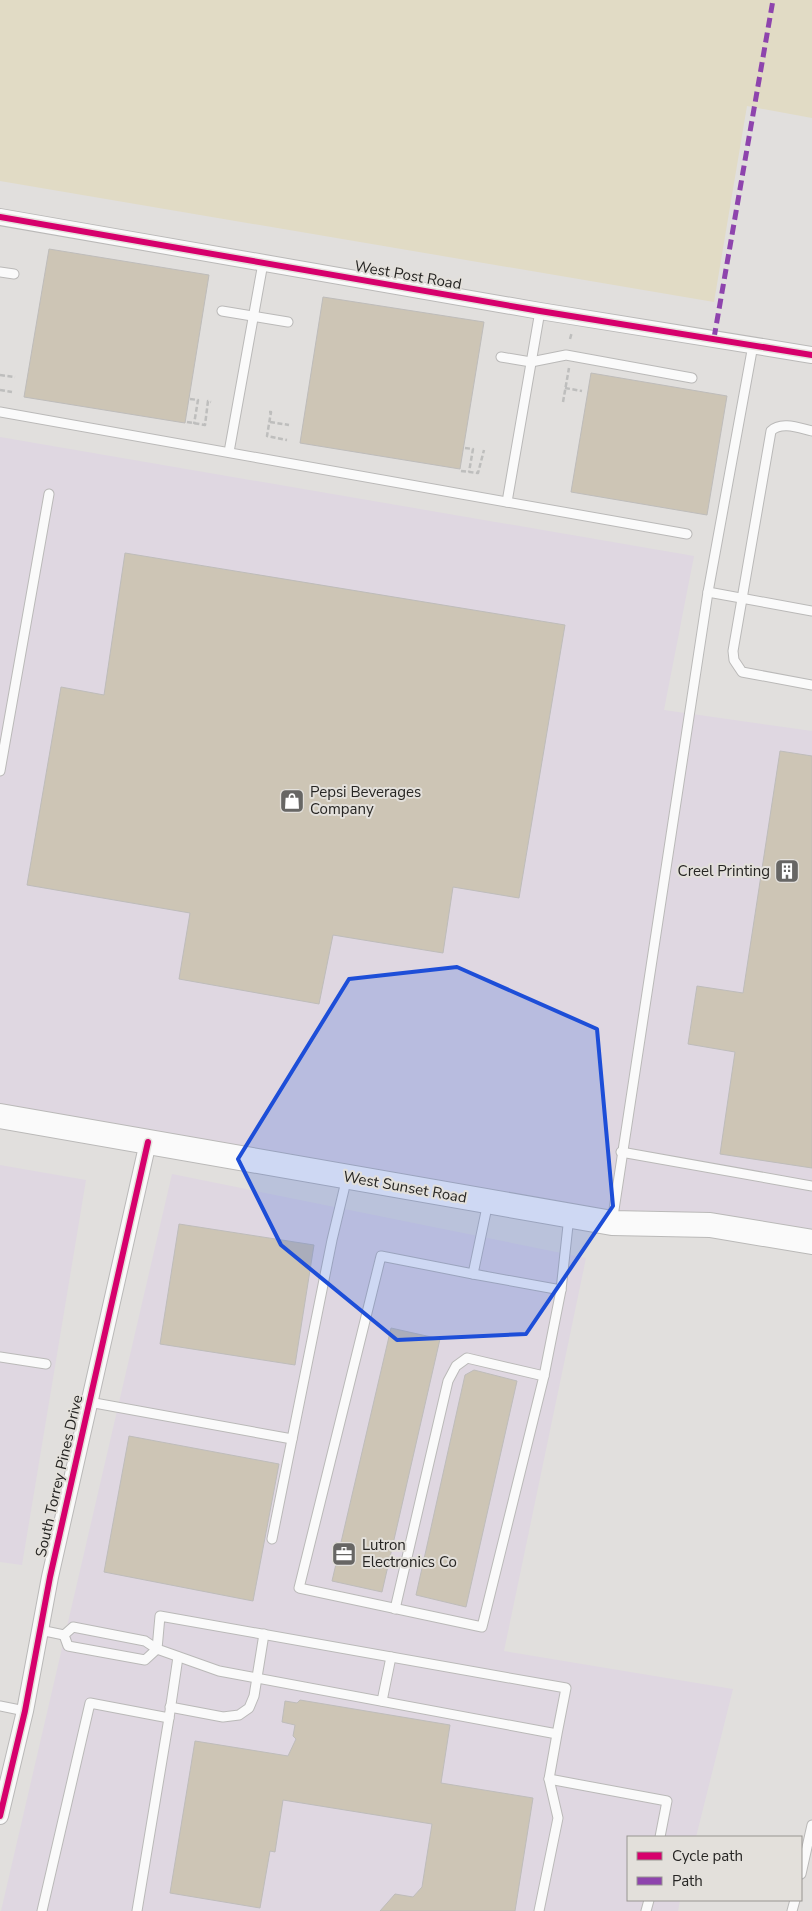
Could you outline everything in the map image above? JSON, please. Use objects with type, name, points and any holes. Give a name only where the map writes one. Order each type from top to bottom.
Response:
[{"type":"main road","name":"West Sunset Road","points":[[0,1116],[612,1223],[710,1225],[812,1242]]},
{"type":"street","name":"West Post Road","points":[[0,217],[540,311],[812,355]]},
{"type":"street","name":"South Torrey Pines Drive","points":[[0,1816],[25,1711],[40,1630],[89,1402],[148,1142]]},
{"type":"lane","points":[[229,452],[263,263]]},
{"type":"lane","points":[[0,272],[14,274]]},
{"type":"lane","points":[[222,311],[288,322]]},
{"type":"lane","points":[[507,502],[540,311]]},
{"type":"lane","points":[[612,1223],[621,1152],[708,592],[753,345]]},
{"type":"lane","points":[[501,357],[532,362],[566,355],[692,378]]},
{"type":"lane","points":[[0,412],[687,534]]},
{"type":"lane","points":[[812,431],[783,426],[776,426],[771,431],[733,651],[734,660],[742,672],[812,685]]},
{"type":"lane","points":[[0,772],[49,494]]},
{"type":"lane","points":[[708,592],[812,612]]},
{"type":"lane","points":[[621,1152],[812,1186]]},
{"type":"lane","points":[[272,1539],[332,1240],[347,1177]]},
{"type":"lane","points":[[473,1274],[488,1202]]},
{"type":"lane","points":[[561,1290],[381,1256],[299,1588],[482,1627],[544,1376],[561,1290],[569,1216]]},
{"type":"lane","points":[[0,1357],[46,1364]]},
{"type":"lane","points":[[395,1609],[448,1381],[456,1366],[468,1358],[544,1376]]},
{"type":"lane","points":[[89,1402],[292,1439]]},
{"type":"lane","points":[[64,1635],[68,1646],[145,1660],[157,1649],[160,1616],[566,1688],[549,1779],[558,1818],[539,1911]]},
{"type":"lane","points":[[64,1635],[72,1627],[145,1641],[157,1649],[219,1671],[557,1734]]},
{"type":"lane","points":[[40,1630],[64,1635]]},
{"type":"lane","points":[[170,1707],[223,1717],[239,1715],[249,1708],[254,1696],[264,1634]]},
{"type":"lane","points":[[137,1911],[178,1657]]},
{"type":"lane","points":[[382,1701],[390,1657]]},
{"type":"lane","points":[[42,1911],[90,1703],[169,1718]]},
{"type":"lane","points":[[0,1706],[25,1711]]},
{"type":"lane","points":[[549,1779],[667,1801],[660,1836]]},
{"type":"lane","points":[[802,1870],[812,1825]]},
{"type":"path","points":[[570,339],[572,330]]},
{"type":"path","points":[[563,402],[569,368]]},
{"type":"path","points":[[0,375],[15,377]]},
{"type":"path","points":[[565,388],[582,392]]},
{"type":"path","points":[[0,390],[12,392]]},
{"type":"path","points":[[190,398],[198,400],[194,424]]},
{"type":"path","points":[[187,422],[205,425],[208,401],[211,402]]},
{"type":"path","points":[[269,412],[271,412],[267,436],[287,440]]},
{"type":"path","points":[[270,422],[290,425]]},
{"type":"path","points":[[465,448],[473,449],[469,472]]},
{"type":"path","points":[[462,471],[478,473],[484,450]]},
{"type":"highlighted area","points":[[457,967],[597,1029],[613,1206],[526,1334],[397,1340],[281,1245],[238,1159],[349,979]]},
{"type":"shaded area","points":[[0,437],[694,556],[664,710],[812,731],[812,1242],[612,1223],[0,1116]]},
{"type":"shaded area","points":[[0,1165],[86,1180],[22,1565],[0,1562]]},
{"type":"shaded area","points":[[172,1174],[586,1258],[504,1651],[733,1689],[696,1836],[627,1836],[627,1901],[680,1901],[678,1911],[1,1911]]},
{"type":"sand","points":[[0,0],[812,0],[812,118],[747,106],[714,302],[0,181]]},
{"type":"building","points":[[49,249],[209,275],[185,423],[24,397]]},
{"type":"building","points":[[323,297],[484,322],[460,469],[300,443]]},
{"type":"building","points":[[591,373],[727,396],[707,515],[571,492]]},
{"type":"building","points":[[125,553],[565,625],[519,898],[453,887],[443,953],[333,935],[319,1004],[179,979],[190,913],[27,885],[61,687],[104,695]]},
{"type":"building","name":"Creel Printing","points":[[780,751],[812,756],[812,1168],[720,1154],[735,1052],[688,1044],[697,986],[743,993]]},
{"type":"building","points":[[179,1224],[314,1245],[295,1365],[160,1344]]},
{"type":"building","points":[[391,1328],[440,1339],[382,1592],[332,1581]]},
{"type":"building","points":[[474,1370],[517,1381],[466,1607],[416,1595],[465,1375]]},
{"type":"building","points":[[129,1436],[279,1464],[253,1601],[104,1572]]},
{"type":"building","points":[[300,1700],[450,1725],[441,1783],[533,1798],[515,1911],[380,1911],[395,1894],[413,1897],[422,1887],[432,1824],[283,1800],[275,1852],[270,1851],[260,1908],[170,1893],[195,1741],[288,1756],[296,1739],[293,1736],[295,1725],[282,1722],[285,1701],[297,1703]]},
{"type":"marked path","points":[[714,338],[773,0]]},
{"type":"cycle path","points":[[0,217],[540,311],[812,355]]},
{"type":"cycle path","points":[[0,1816],[25,1711],[50,1577],[148,1142]]},
{"type":"place","name":"Pepsi Beverages Company","points":[[292,801]]},
{"type":"place","name":"Creel Printing","points":[[787,871]]},
{"type":"place","name":"Lutron Electronics Co","points":[[344,1554]]}]
